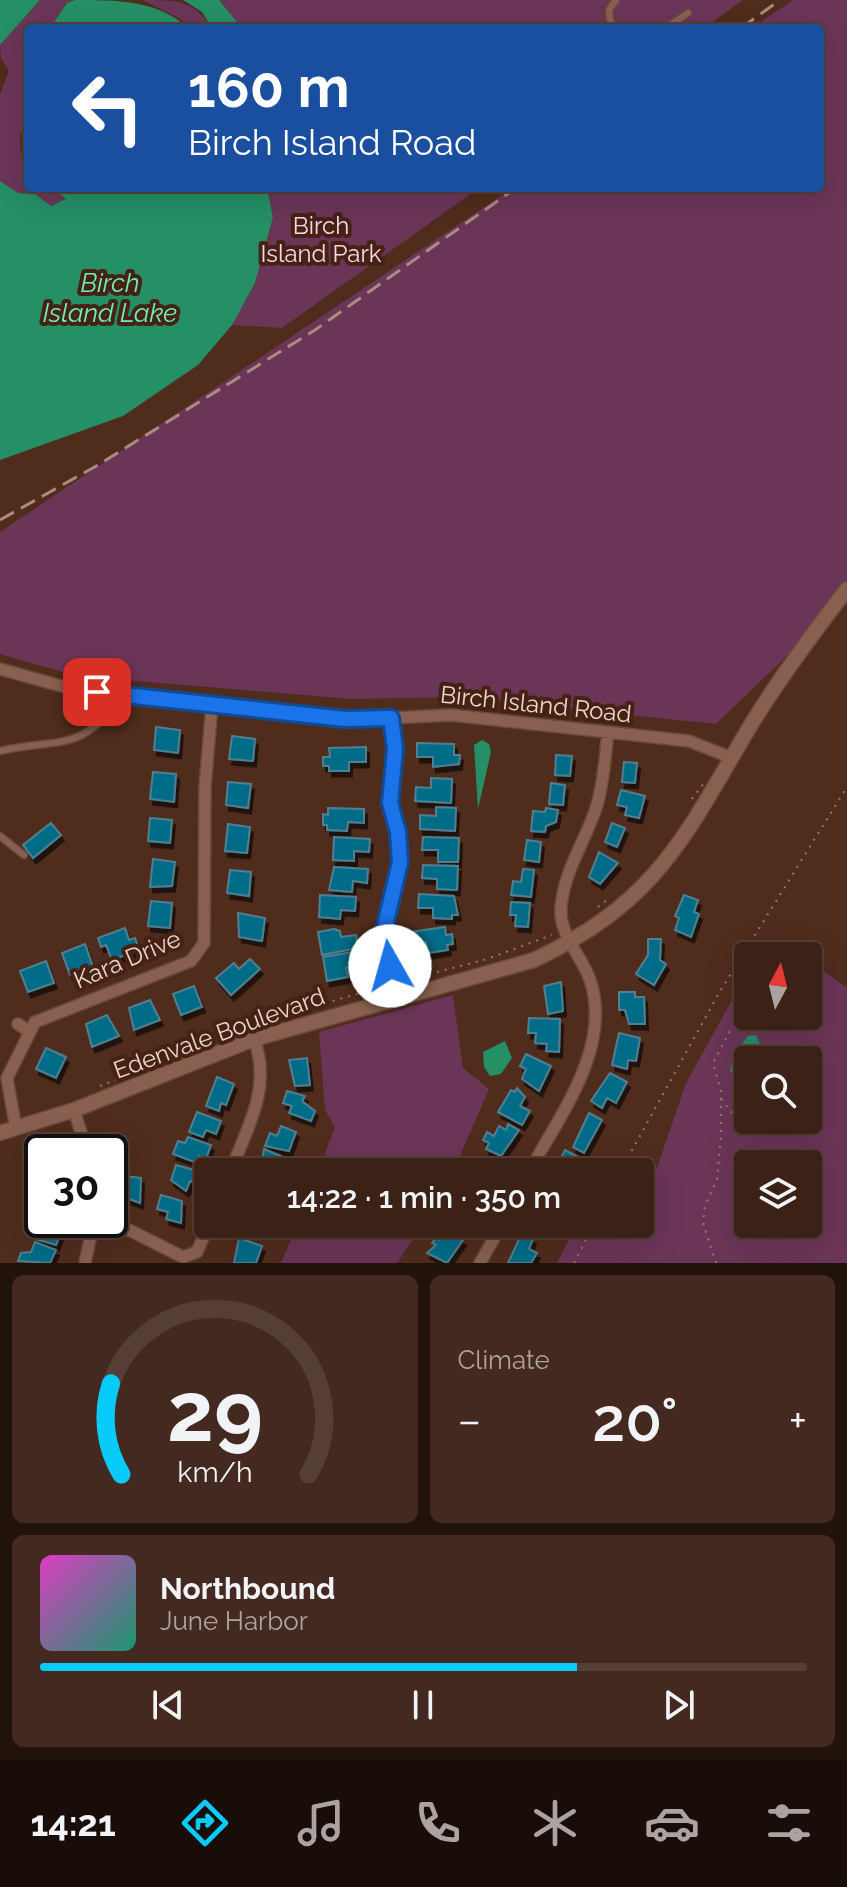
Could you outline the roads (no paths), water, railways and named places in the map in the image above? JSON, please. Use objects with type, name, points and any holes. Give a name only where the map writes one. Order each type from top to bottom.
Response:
[{"type":"street","name":"Edenvale Boulevard","points":[[0,1133],[74,1110],[254,1039],[395,990],[534,960],[568,936],[626,903],[676,851],[782,675],[847,589]]},
{"type":"street","name":"Birch Island Road","points":[[0,669],[72,689],[345,719],[450,715],[697,743],[732,758]]},
{"type":"street","name":"Kara Drive","points":[[16,1129],[7,1078],[23,1028],[45,1016],[191,961],[207,944],[205,787],[212,705]]},
{"type":"street","points":[[391,718],[395,749],[390,803],[398,832],[400,862],[384,938],[395,990]]},
{"type":"street","points":[[536,1158],[590,1053],[595,1030],[591,983],[568,936],[561,911],[564,887],[597,805],[608,732]]},
{"type":"street","points":[[235,1158],[262,1089],[261,1058],[254,1039]]},
{"type":"street","points":[[74,1110],[81,1134]]},
{"type":"street","points":[[128,1230],[183,1257],[199,1254],[204,1238]]},
{"type":"street","points":[[85,1263],[90,1238]]},
{"type":"street","points":[[480,1263],[494,1238]]},
{"type":"lane","points":[[611,24],[609,10],[616,0]]},
{"type":"lane","points":[[672,24],[688,13]]},
{"type":"lane","points":[[0,751],[62,745],[82,736],[109,715],[122,694]]},
{"type":"lane","points":[[0,836],[24,855]]},
{"type":"water","points":[[0,0],[40,0],[0,45]]},
{"type":"water","points":[[75,0],[121,1],[150,7],[183,24],[53,24],[67,3]]},
{"type":"water","points":[[183,0],[219,0],[239,24],[210,24],[202,12]]},
{"type":"water","name":"Birch Island Lake","points":[[0,181],[18,193],[35,194],[51,206],[66,199],[57,192],[268,192],[273,217],[255,283],[232,325],[198,365],[123,416],[0,460]]},
{"type":"water","points":[[482,740],[489,744],[491,752],[478,809],[474,745]]},
{"type":"water","points":[[756,1035],[761,1046],[741,1046],[748,1036]]},
{"type":"water","points":[[505,1041],[512,1058],[501,1074],[490,1076],[484,1067],[483,1052]]},
{"type":"water","points":[[734,1055],[734,1076],[730,1071]]},
{"type":"railway","points":[[747,24],[780,0]]},
{"type":"railway","points":[[0,520],[98,465],[315,330],[510,192]]},
{"type":"park label","name":"Birch Island Park","points":[[321,239]]}]
